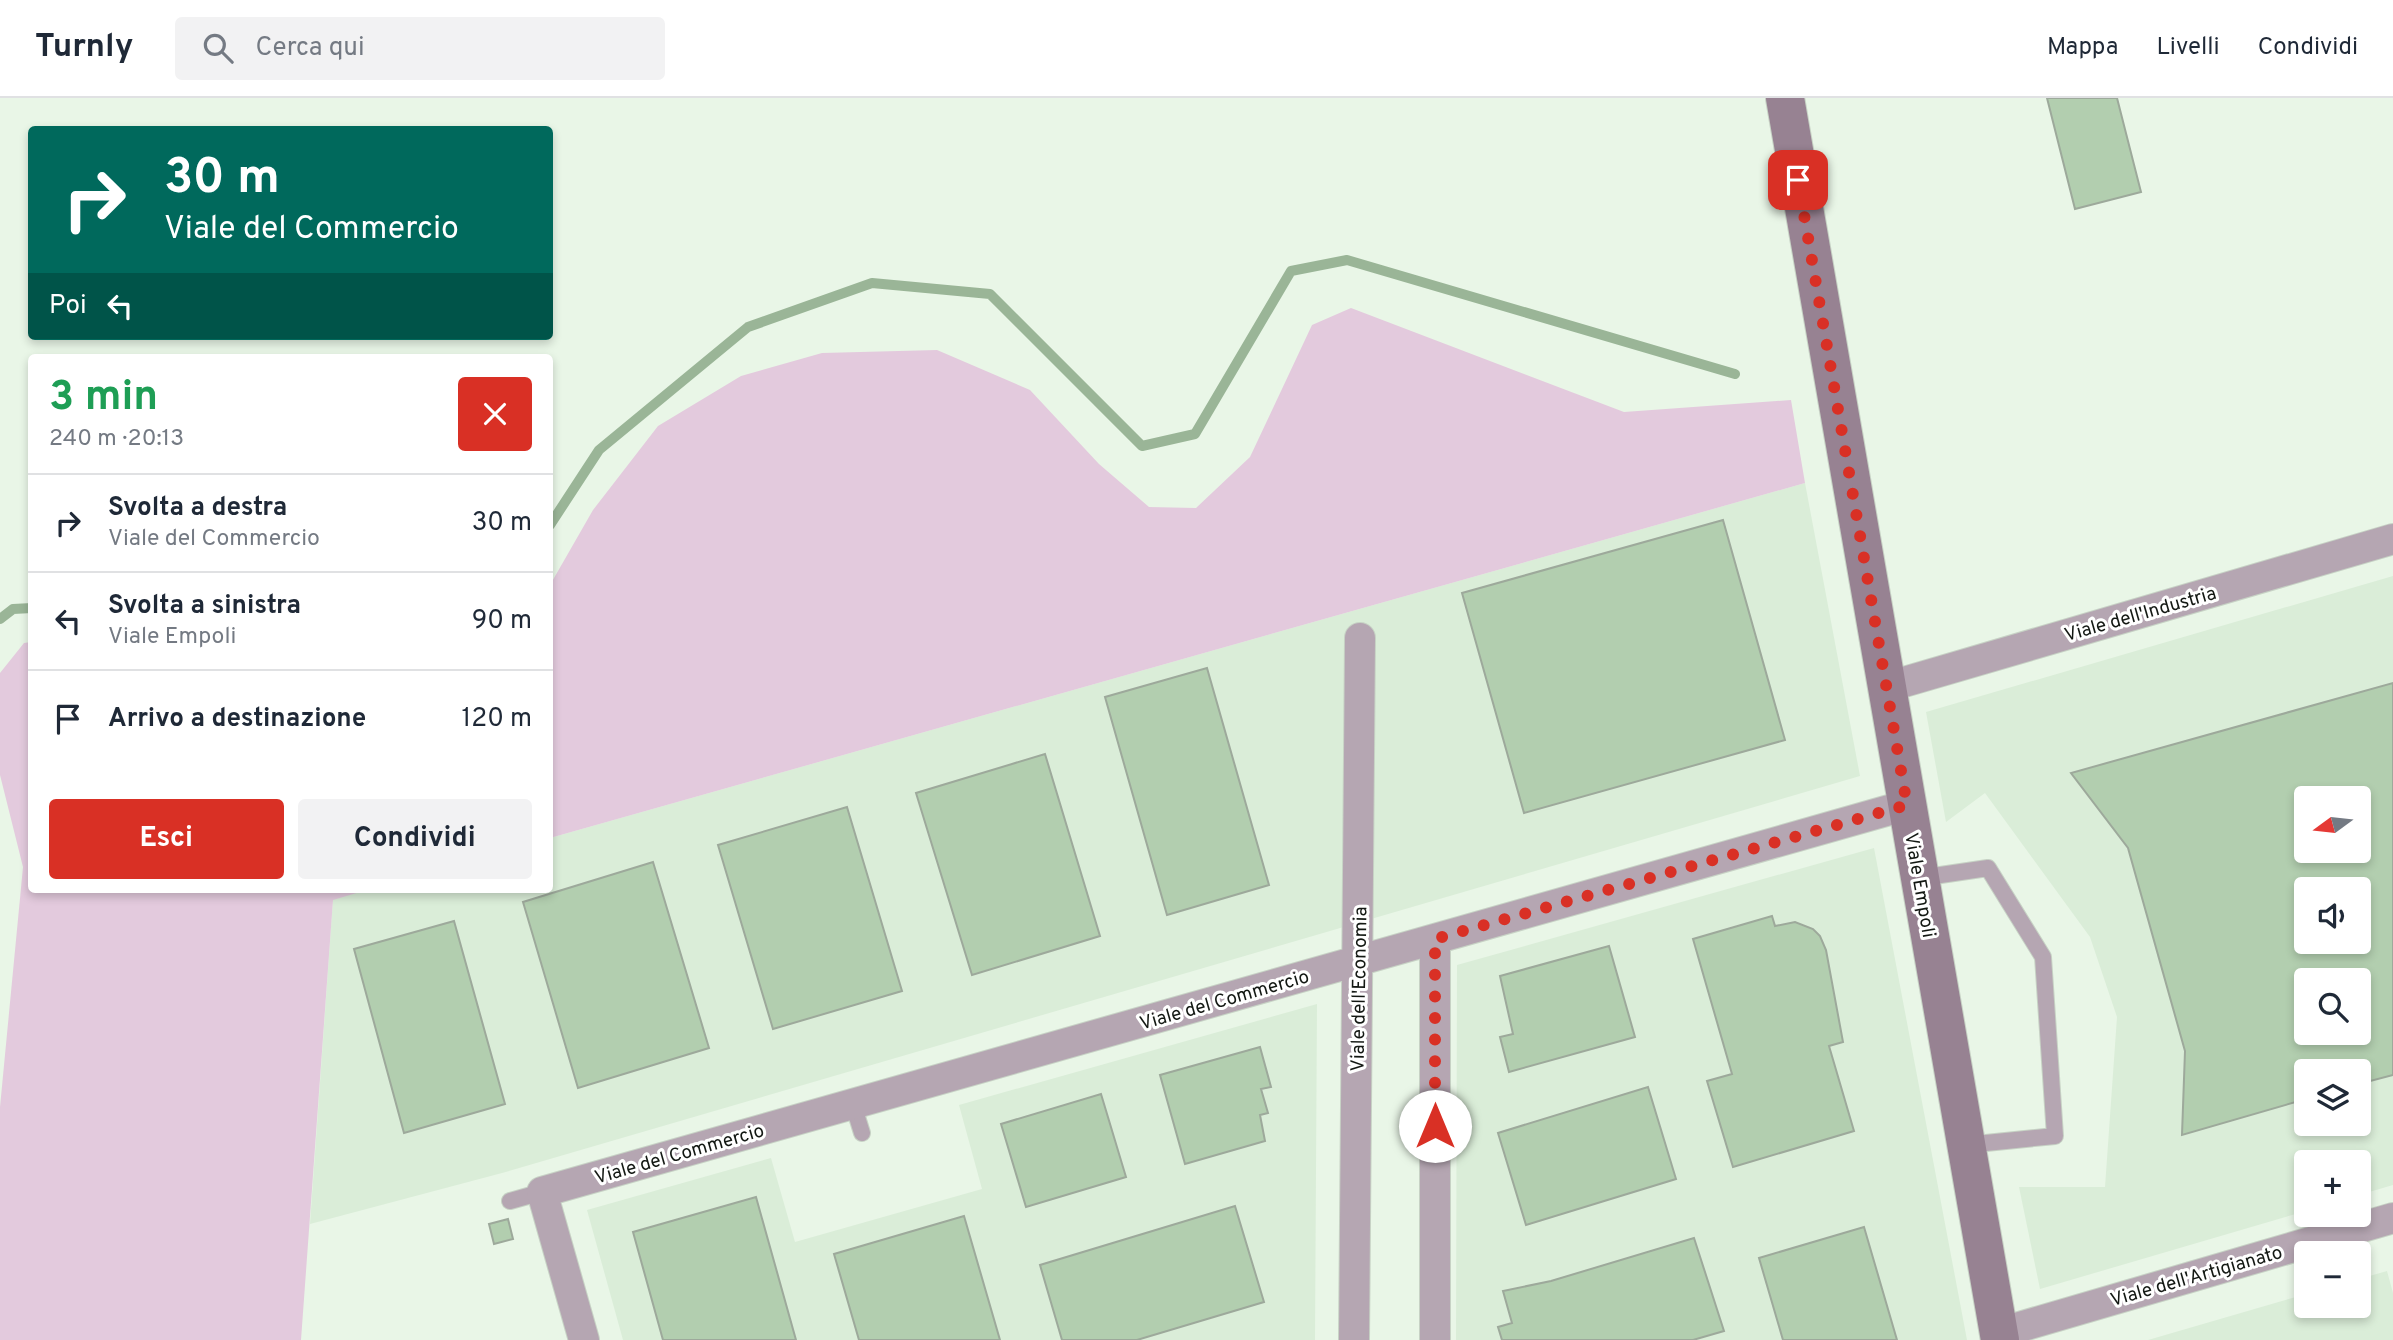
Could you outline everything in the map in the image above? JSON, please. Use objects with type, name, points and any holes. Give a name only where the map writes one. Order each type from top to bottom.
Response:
[{"type":"street","name":"Viale Empoli","points":[[1785,98],[2000,1336]]},
{"type":"street","name":"Viale dell'Industria","points":[[1887,687],[2393,539]]},
{"type":"street","name":"Viale dell'Economia","points":[[1354,1340],[1360,638]]},
{"type":"street","name":"Viale del Commercio","points":[[542,1192],[1907,805]]},
{"type":"street","points":[[1434,1340],[1435,939]]},
{"type":"street","points":[[542,1192],[584,1340]]},
{"type":"street","name":"Viale dell'Artigianato","points":[[2000,1336],[2393,1218]]},
{"type":"lane","points":[[1920,878],[1989,868],[2043,957],[2054,1136],[1966,1145]]},
{"type":"lane","points":[[853,1104],[862,1133]]},
{"type":"lane","points":[[510,1201],[542,1192]]},
{"type":"shaded area","points":[[1351,308],[1624,412],[1791,400],[1805,483],[553,837],[553,580],[593,510],[658,426],[741,376],[822,353],[937,350],[1030,390],[1099,464],[1149,507],[1196,508],[1250,457],[1312,325]]},
{"type":"shaded area","points":[[1805,483],[1860,776],[502,1173],[310,1224],[333,899],[355,893],[553,893],[553,837]]},
{"type":"shaded area","points":[[2393,576],[2393,1185],[2371,1191],[2371,1150],[2294,1150],[2294,1215],[2040,1289],[2019,1187],[2105,1187],[2117,1017],[2090,937],[1985,793],[1946,822],[1926,712]]},
{"type":"shaded area","points":[[28,642],[28,893],[357,893],[333,900],[301,1340],[0,1340],[0,1107],[23,867],[0,775],[0,673],[24,643]]},
{"type":"shaded area","points":[[1874,848],[1967,1340],[1456,1340],[1457,965]]},
{"type":"shaded area","points":[[1317,1004],[1315,1340],[623,1340],[587,1210],[771,1158],[795,1242],[982,1189],[959,1105]]},
{"type":"shaded area","points":[[2387,1271],[2393,1293],[2393,1340],[2148,1340],[2294,1297],[2294,1318],[2371,1318],[2371,1276]]},
{"type":"building","points":[[2047,98],[2117,98],[2141,192],[2075,209]]},
{"type":"building","points":[[1723,520],[1785,740],[1524,813],[1462,593]]},
{"type":"building","points":[[1207,668],[1269,885],[1167,915],[1105,697]]},
{"type":"building","points":[[2393,683],[2393,1075],[2371,1081],[2371,1059],[2294,1059],[2294,1102],[2182,1135],[2185,1051],[2128,848],[2071,773]]},
{"type":"building","points":[[1045,754],[1100,936],[972,975],[916,793]]},
{"type":"building","points":[[847,807],[902,991],[773,1029],[718,845]]},
{"type":"building","points":[[653,862],[709,1048],[578,1088],[523,902]]},
{"type":"building","points":[[1772,916],[1775,926],[1795,922],[1813,929],[1820,936],[1826,950],[1843,1042],[1829,1046],[1854,1131],[1733,1167],[1707,1081],[1732,1074],[1693,939]]},
{"type":"building","points":[[454,921],[505,1104],[404,1133],[354,949]]},
{"type":"building","points":[[1609,946],[1635,1037],[1509,1072],[1500,1037],[1513,1034],[1500,976]]},
{"type":"building","points":[[1260,1047],[1271,1087],[1261,1089],[1268,1113],[1260,1115],[1265,1141],[1185,1164],[1160,1075]]},
{"type":"building","points":[[1648,1087],[1676,1179],[1526,1225],[1498,1133]]},
{"type":"building","points":[[1101,1094],[1126,1177],[1026,1207],[1001,1124]]},
{"type":"building","points":[[756,1197],[796,1340],[663,1340],[633,1232]]},
{"type":"building","points":[[1235,1206],[1264,1302],[1137,1340],[1062,1340],[1040,1265]]},
{"type":"building","points":[[964,1216],[1000,1340],[859,1340],[834,1254]]},
{"type":"building","points":[[508,1219],[513,1239],[494,1244],[489,1224]]},
{"type":"building","points":[[1864,1227],[1897,1340],[1783,1340],[1759,1258]]},
{"type":"building","points":[[1694,1238],[1724,1331],[1693,1340],[1502,1340],[1498,1327],[1512,1323],[1503,1291],[1551,1281]]},
{"type":"waterway","points":[[553,520],[599,450],[748,327],[872,283],[990,294],[1142,446],[1195,434],[1291,271],[1347,260],[1735,374]]},
{"type":"waterway","points":[[0,619],[13,609],[28,608]]},
{"type":"route","points":[[1435,1126],[1435,939],[1907,805],[1798,180]]}]
